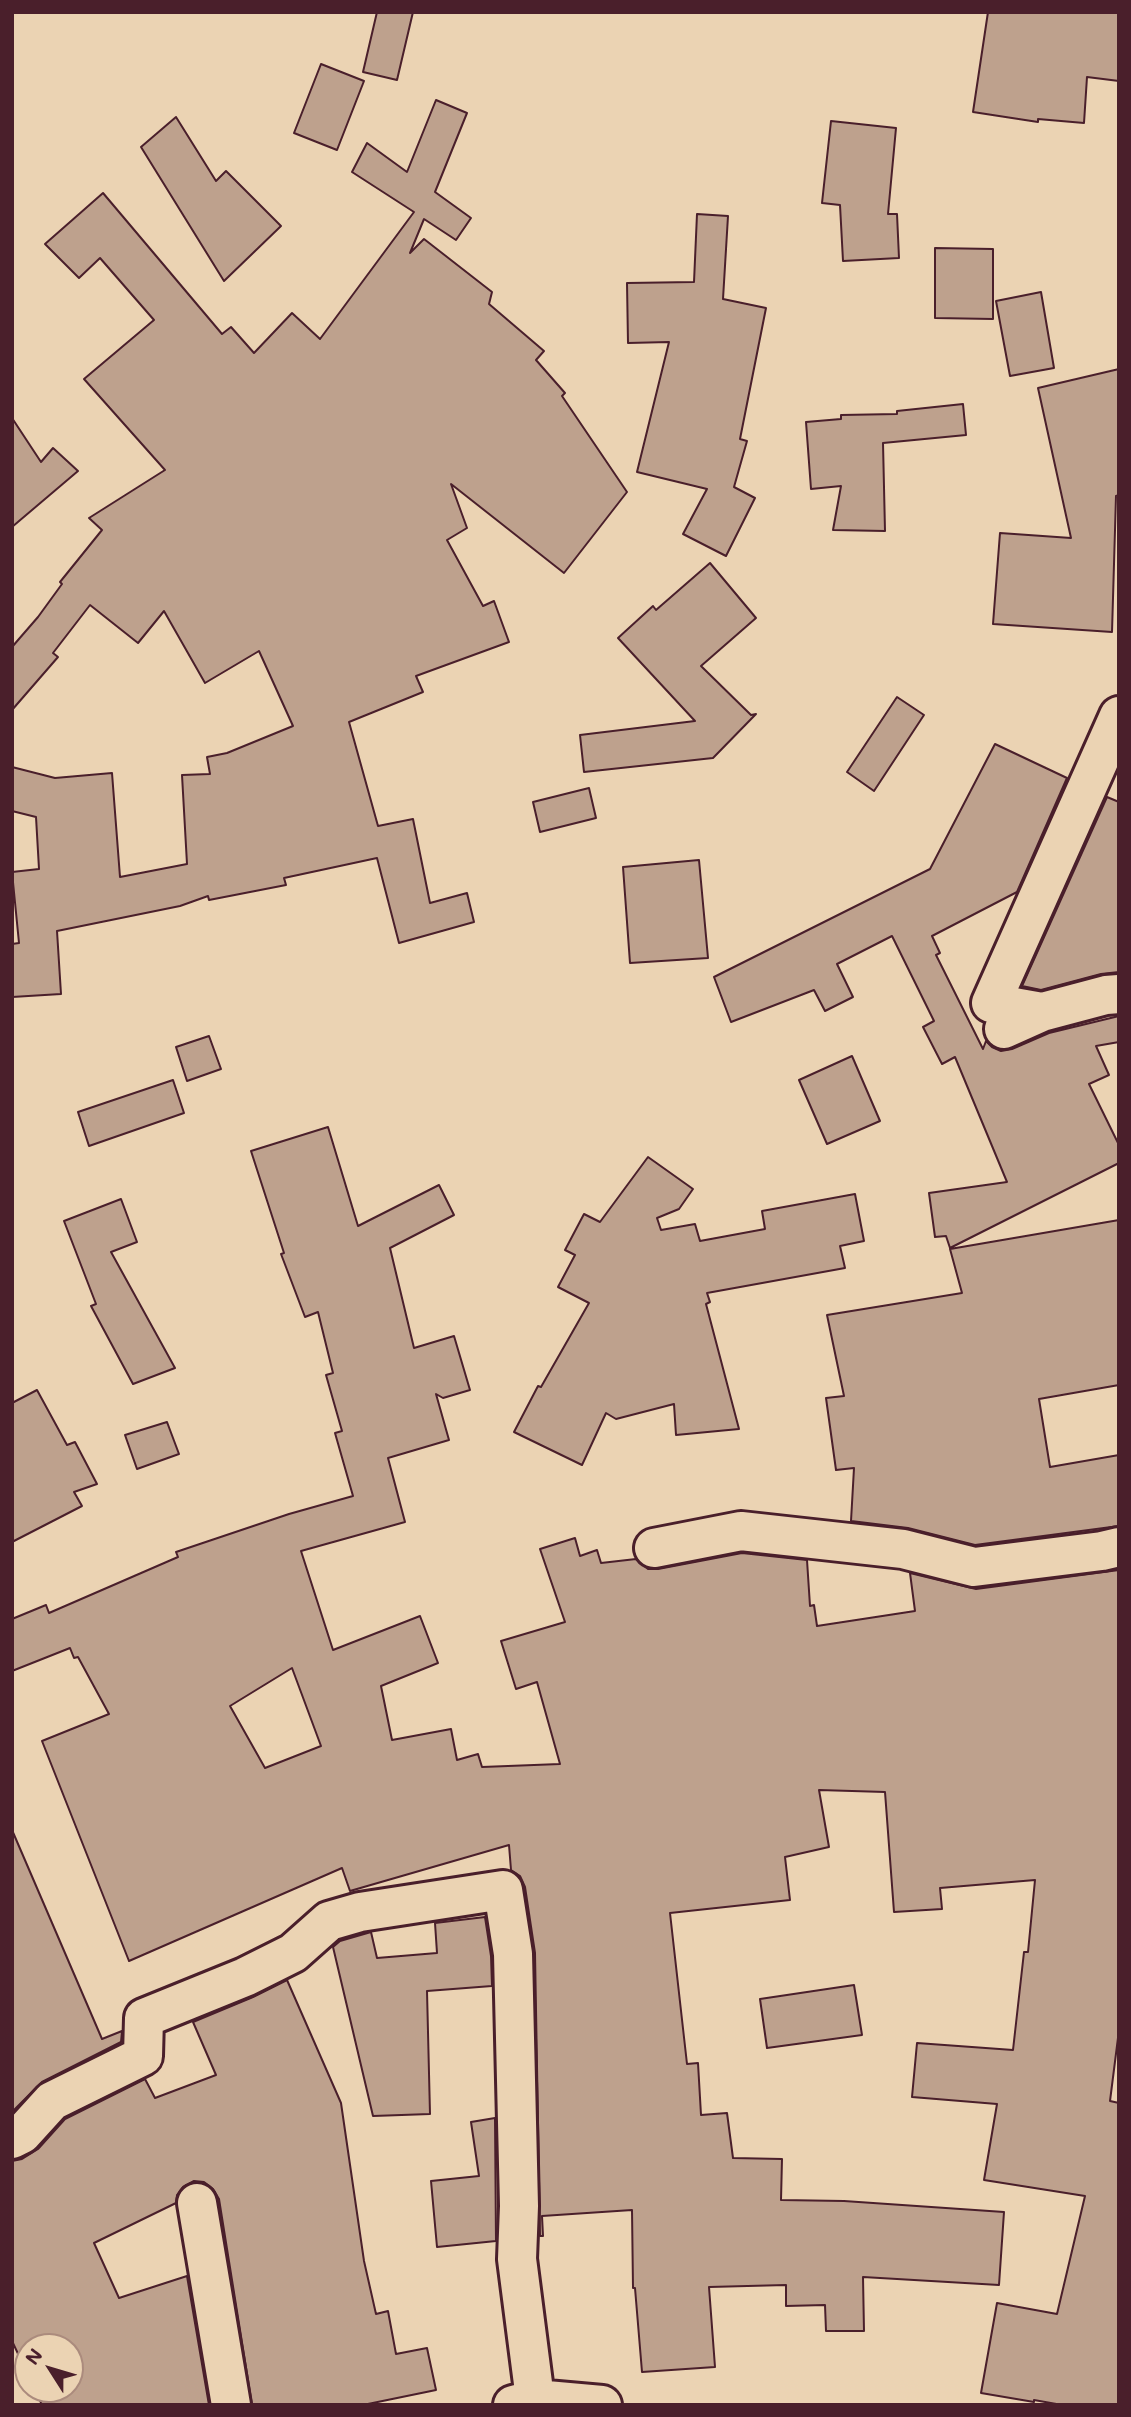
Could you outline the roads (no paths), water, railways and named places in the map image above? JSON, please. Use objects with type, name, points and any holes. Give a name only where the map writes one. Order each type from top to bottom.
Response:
[{"type":"street","points":[[1042,1012],[991,1003],[1119,716]]},
{"type":"street","points":[[1004,1029],[1042,1012],[1105,995],[1119,994]]},
{"type":"street","points":[[654,1548],[741,1531],[902,1549],[974,1567],[1119,1547]]},
{"type":"street","points":[[12,2139],[22,2134],[52,2101],[143,2056],[144,2018],[245,1977],[293,1953],[329,1921],[360,1912],[503,1890],[513,1954],[519,2206],[517,2259],[524,2402],[602,2405]]},
{"type":"street","points":[[197,2203],[231,2405]]}]
